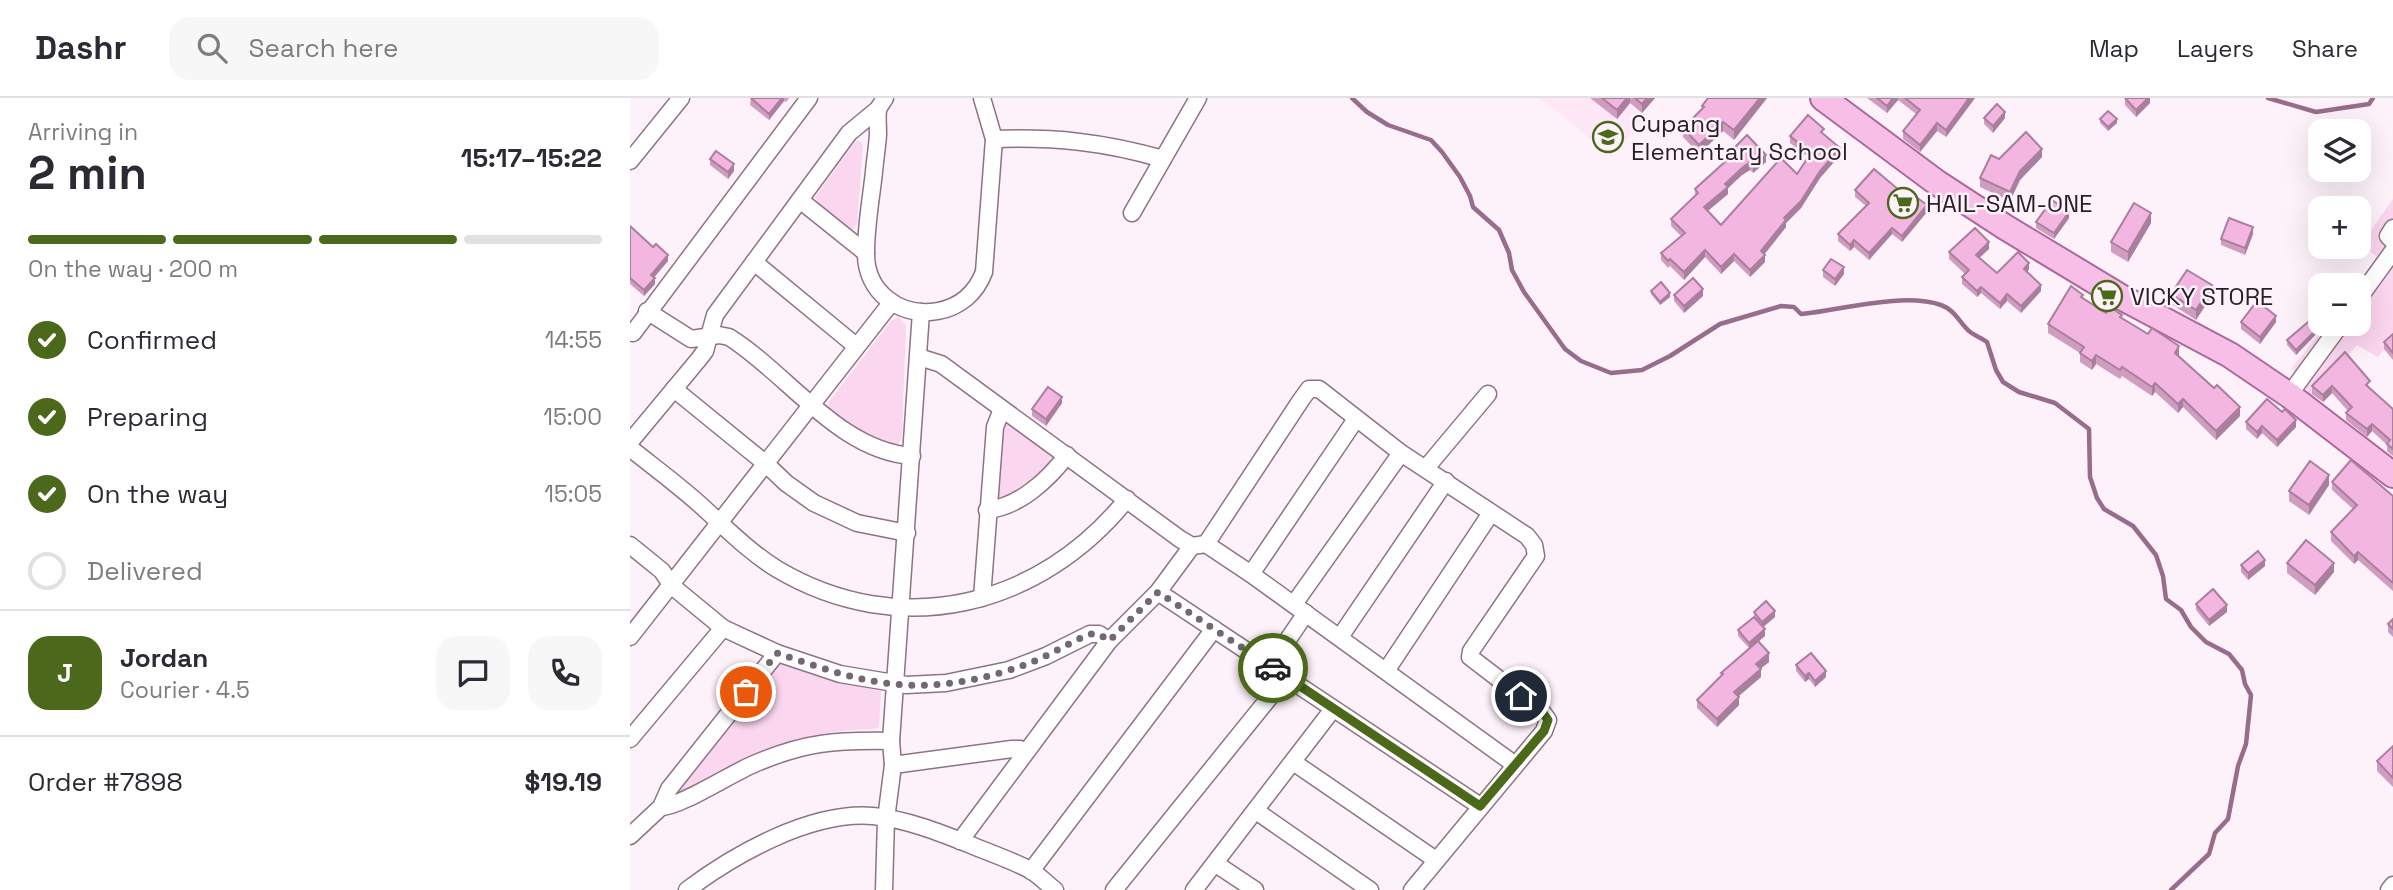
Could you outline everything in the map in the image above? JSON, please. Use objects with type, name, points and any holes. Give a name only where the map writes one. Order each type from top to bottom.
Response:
[{"type":"main road","points":[[1823,98],[1936,182],[2004,227],[2121,297],[2212,343],[2289,395],[2393,475]]},
{"type":"street","points":[[632,155],[681,98]]},
{"type":"street","points":[[631,335],[809,98]]},
{"type":"street","points":[[882,103],[866,253],[875,284],[891,303],[901,309],[921,312],[936,311],[961,302],[981,281],[994,139],[982,98]]},
{"type":"street","points":[[1132,213],[1198,98]]},
{"type":"street","points":[[630,442],[705,351],[715,315],[800,200],[854,128],[882,103]]},
{"type":"street","points":[[994,139],[1085,141],[1163,159]]},
{"type":"street","points":[[800,200],[866,253]]},
{"type":"street","points":[[2393,229],[2388,236],[2393,241]]},
{"type":"street","points":[[2371,281],[2393,251]]},
{"type":"street","points":[[754,262],[856,345]]},
{"type":"street","points":[[630,637],[891,303]]},
{"type":"street","points":[[647,311],[687,337],[729,337],[864,444],[888,453],[912,456]]},
{"type":"street","points":[[884,890],[886,819],[892,765],[891,741],[921,312]]},
{"type":"street","points":[[2289,395],[2332,336]]},
{"type":"street","points":[[919,357],[941,364],[1127,499],[1251,574],[1514,764]]},
{"type":"street","points":[[674,389],[786,483],[830,512],[869,527],[907,533]]},
{"type":"street","points":[[960,841],[1109,641],[1158,592],[1199,545],[1309,389],[1319,389],[1401,453],[1527,536],[1534,545],[1536,556],[1471,651],[1470,657],[1543,713],[1548,720],[1544,731],[1412,890]]},
{"type":"street","points":[[1426,468],[1488,394]]},
{"type":"street","points":[[982,598],[995,427],[1002,409]]},
{"type":"street","points":[[1251,574],[1356,419]]},
{"type":"street","points":[[630,448],[741,543],[774,567],[806,584],[862,602],[901,608],[947,606],[1023,584],[1059,563],[1101,530],[1127,499]]},
{"type":"street","points":[[1270,666],[1300,609],[1401,453]]},
{"type":"street","points":[[987,510],[1001,508],[1022,497],[1067,456]]},
{"type":"street","points":[[1340,637],[1446,481]]},
{"type":"street","points":[[1386,671],[1491,513]]},
{"type":"street","points":[[630,545],[662,570],[672,586],[723,628],[777,653],[840,674],[895,684],[946,683],[988,676],[1029,663],[1096,632],[1109,641]]},
{"type":"street","points":[[1158,592],[1480,806]]},
{"type":"street","points":[[630,739],[723,628]]},
{"type":"street","points":[[1031,871],[1214,629]]},
{"type":"street","points":[[630,836],[662,807],[668,789],[777,653]]},
{"type":"street","points":[[1114,890],[1286,677]]},
{"type":"street","points":[[1194,890],[1333,709]]},
{"type":"street","points":[[662,807],[677,804],[733,773],[787,751],[840,740],[891,741]]},
{"type":"street","points":[[892,765],[1012,749],[1025,752]]},
{"type":"street","points":[[1293,762],[1436,860]]},
{"type":"street","points":[[1256,811],[1370,890]]},
{"type":"street","points":[[687,890],[741,856],[795,830],[830,819],[868,816],[907,823],[960,841],[1031,871],[1055,890]]},
{"type":"street","points":[[1216,864],[1255,890]]},
{"type":"street","points":[[2389,890],[2393,885]]},
{"type":"shaded area","name":"Cupang Elementary School","points":[[1540,98],[1622,98],[1644,119],[1612,156]]},
{"type":"shaded area","points":[[857,140],[863,146],[857,225],[852,230],[818,204],[815,197]]},
{"type":"shaded area","points":[[2393,199],[2393,338],[2378,357],[2357,345],[2312,398],[2292,368],[2317,336],[2371,336],[2371,273],[2365,273],[2377,257],[2371,252],[2371,230]]},
{"type":"shaded area","points":[[898,317],[906,325],[902,438],[897,446],[878,442],[861,433],[829,410],[828,403],[891,321]]},
{"type":"shaded area","points":[[1003,424],[1050,451],[1053,457],[1036,478],[997,501],[995,496]]},
{"type":"shaded area","points":[[781,663],[843,683],[881,691],[879,727],[821,734],[774,747],[683,791],[680,790]]},
{"type":"building","points":[[751,98],[782,98],[769,114]]},
{"type":"building","points":[[1602,98],[1627,98],[1617,110]]},
{"type":"building","points":[[1635,98],[1647,98],[1642,104]]},
{"type":"building","points":[[1708,98],[1760,98],[1734,130],[1723,122],[1699,145],[1683,128],[1704,107],[1702,106]]},
{"type":"building","points":[[1877,98],[1893,98],[1887,106]]},
{"type":"building","points":[[1905,98],[1969,98],[1946,130],[1937,123],[1920,145],[1903,131],[1920,110]]},
{"type":"building","points":[[2125,98],[2148,98],[2136,110]]},
{"type":"building","points":[[1997,104],[2005,112],[1993,126],[1984,118]]},
{"type":"building","points":[[2108,111],[2117,119],[2108,127],[2100,119]]},
{"type":"building","points":[[1808,115],[1824,129],[1821,132],[1840,148],[1820,171],[1801,201],[1784,218],[1786,220],[1761,251],[1765,255],[1750,270],[1734,254],[1721,267],[1705,250],[1684,272],[1670,259],[1668,261],[1661,253],[1685,233],[1671,219],[1698,193],[1695,189],[1738,150],[1735,147],[1747,135],[1766,155],[1753,165],[1750,162],[1742,168],[1725,184],[1728,187],[1704,207],[1721,225],[1781,158],[1797,174],[1811,153],[1790,136]]},
{"type":"building","points":[[2026,132],[2042,149],[2020,171],[2010,192],[1980,178],[1991,155],[1999,159]]},
{"type":"building","points":[[716,151],[734,164],[728,172],[710,159]]},
{"type":"building","points":[[1874,169],[1912,201],[1916,197],[1927,205],[1902,236],[1892,228],[1869,253],[1854,240],[1850,245],[1838,234],[1869,203],[1855,190]]},
{"type":"building","points":[[2052,200],[2069,212],[2054,233],[2036,222]]},
{"type":"building","points":[[2134,203],[2151,213],[2128,252],[2111,242]]},
{"type":"building","points":[[2229,218],[2253,227],[2245,248],[2221,239]]},
{"type":"building","points":[[630,226],[653,247],[656,244],[668,255],[651,275],[655,278],[644,290],[630,278]]},
{"type":"building","points":[[1975,228],[1989,242],[1976,255],[1997,273],[2018,252],[2029,263],[2024,269],[2041,285],[2021,306],[2007,294],[2000,303],[1981,287],[1977,291],[1962,277],[1969,270],[1949,252]]},
{"type":"building","points":[[1831,259],[1844,267],[1835,279],[1823,270]]},
{"type":"building","points":[[2187,270],[2212,285],[2196,310],[2171,294]]},
{"type":"building","points":[[1693,278],[1703,289],[1684,306],[1674,295]]},
{"type":"building","points":[[1661,282],[1670,293],[1660,302],[1651,291]]},
{"type":"building","points":[[2071,286],[2083,295],[2081,297],[2106,313],[2110,307],[2122,315],[2120,317],[2148,334],[2152,328],[2179,346],[2175,353],[2214,388],[2217,385],[2240,407],[2216,431],[2183,399],[2178,404],[2155,383],[2152,387],[2122,367],[2120,370],[2096,355],[2092,361],[2080,353],[2084,347],[2048,324]]},
{"type":"building","points":[[2257,301],[2276,316],[2260,337],[2241,322]]},
{"type":"building","points":[[2308,322],[2310,336],[2296,350],[2287,340]]},
{"type":"building","points":[[2393,334],[2393,353],[2384,342]]},
{"type":"building","points":[[2345,352],[2370,381],[2366,385],[2393,409],[2393,449],[2387,444],[2390,440],[2372,424],[2367,429],[2346,413],[2352,407],[2332,386],[2323,395],[2312,386]]},
{"type":"building","points":[[1048,387],[1062,397],[1046,419],[1032,409]]},
{"type":"building","points":[[2267,399],[2282,412],[2285,409],[2296,420],[2277,440],[2262,426],[2257,432],[2246,422]]},
{"type":"building","points":[[2351,460],[2393,496],[2393,583],[2358,552],[2354,556],[2331,532],[2357,505],[2332,482]]},
{"type":"building","points":[[2310,461],[2329,475],[2309,505],[2289,491]]},
{"type":"building","points":[[2306,540],[2334,563],[2315,585],[2287,563]]},
{"type":"building","points":[[2258,551],[2265,560],[2248,573],[2241,565]]},
{"type":"building","points":[[2213,589],[2227,605],[2209,620],[2196,604]]},
{"type":"building","points":[[1766,601],[1775,611],[1762,622],[1754,612]]},
{"type":"building","points":[[1754,617],[1765,629],[1749,643],[1738,630]]},
{"type":"building","points":[[1758,641],[1769,653],[1756,664],[1761,669],[1734,692],[1739,697],[1717,719],[1697,700],[1723,674],[1721,673]]},
{"type":"building","points":[[1811,653],[1826,671],[1815,681],[1809,673],[1805,676],[1796,665]]},
{"type":"building","points":[[2393,746],[2393,778],[2377,761]]},
{"type":"waterway","points":[[1352,98],[1367,112],[1388,125],[1431,140],[1442,152],[1460,177],[1473,207],[1499,230],[1509,253],[1512,270],[1524,292],[1565,349],[1581,361],[1611,373],[1642,370],[1670,356],[1720,324],[1781,306],[1794,307],[1801,314],[1891,301],[1926,301],[1946,307],[1966,328],[1987,342],[2003,382],[2019,392],[2055,403],[2089,429],[2090,477],[2097,498],[2104,509],[2133,526],[2156,555],[2163,576],[2166,599],[2181,610],[2191,627],[2206,642],[2229,654],[2242,670],[2251,695],[2246,744],[2238,766],[2228,819],[2215,833],[2209,854],[2171,890]]},
{"type":"waterway","points":[[2268,98],[2316,112],[2369,104],[2373,98]]},
{"type":"way so far","points":[[746,692],[777,653],[840,674],[895,684],[946,683],[988,676],[1029,663],[1096,632],[1109,641],[1158,592],[1273,668]]},
{"type":"place","name":"Cupang Elementary School","points":[[1608,137]]},
{"type":"place","name":"HAIL-SAM-ONE","points":[[1903,203]]},
{"type":"place","name":"VICKY STORE","points":[[2107,296]]},
{"type":"route","points":[[1273,668],[1480,806],[1544,731],[1548,720],[1521,696]]}]
